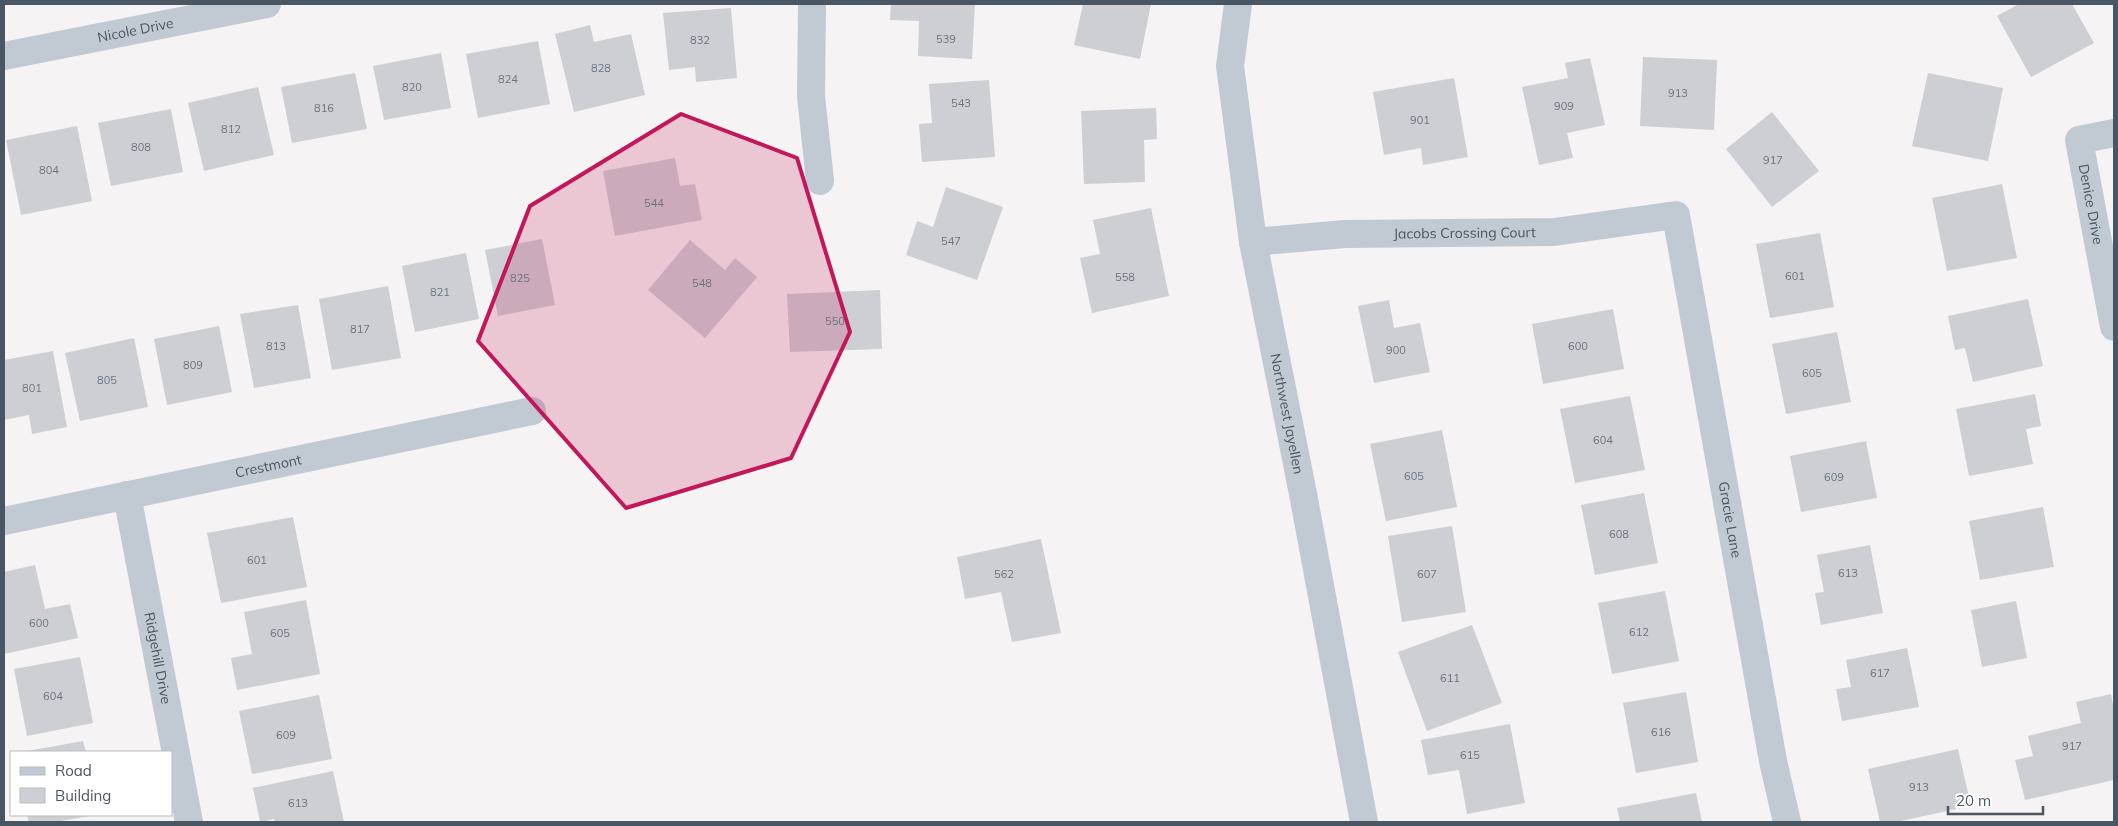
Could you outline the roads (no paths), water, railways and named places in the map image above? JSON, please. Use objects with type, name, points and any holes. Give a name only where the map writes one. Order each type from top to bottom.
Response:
[{"type":"street","name":"Nicole Drive","points":[[4,56],[266,4]]},
{"type":"street","points":[[812,4],[811,96],[820,181]]},
{"type":"street","name":"Northwest Jayellen","points":[[1238,4],[1230,66],[1253,242],[1364,822]]},
{"type":"street","name":"Denice Drive","points":[[2114,133],[2079,140],[2114,327]]},
{"type":"street","name":"Jacobs Crossing Court","points":[[1253,242],[1345,234],[1554,232],[1676,215]]},
{"type":"street","name":"Gracie Lane","points":[[1676,215],[1773,761],[1788,822]]},
{"type":"street","name":"Crestmont","points":[[4,521],[532,411]]},
{"type":"street","name":"Ridgehill Drive","points":[[127,495],[190,822]]}]
